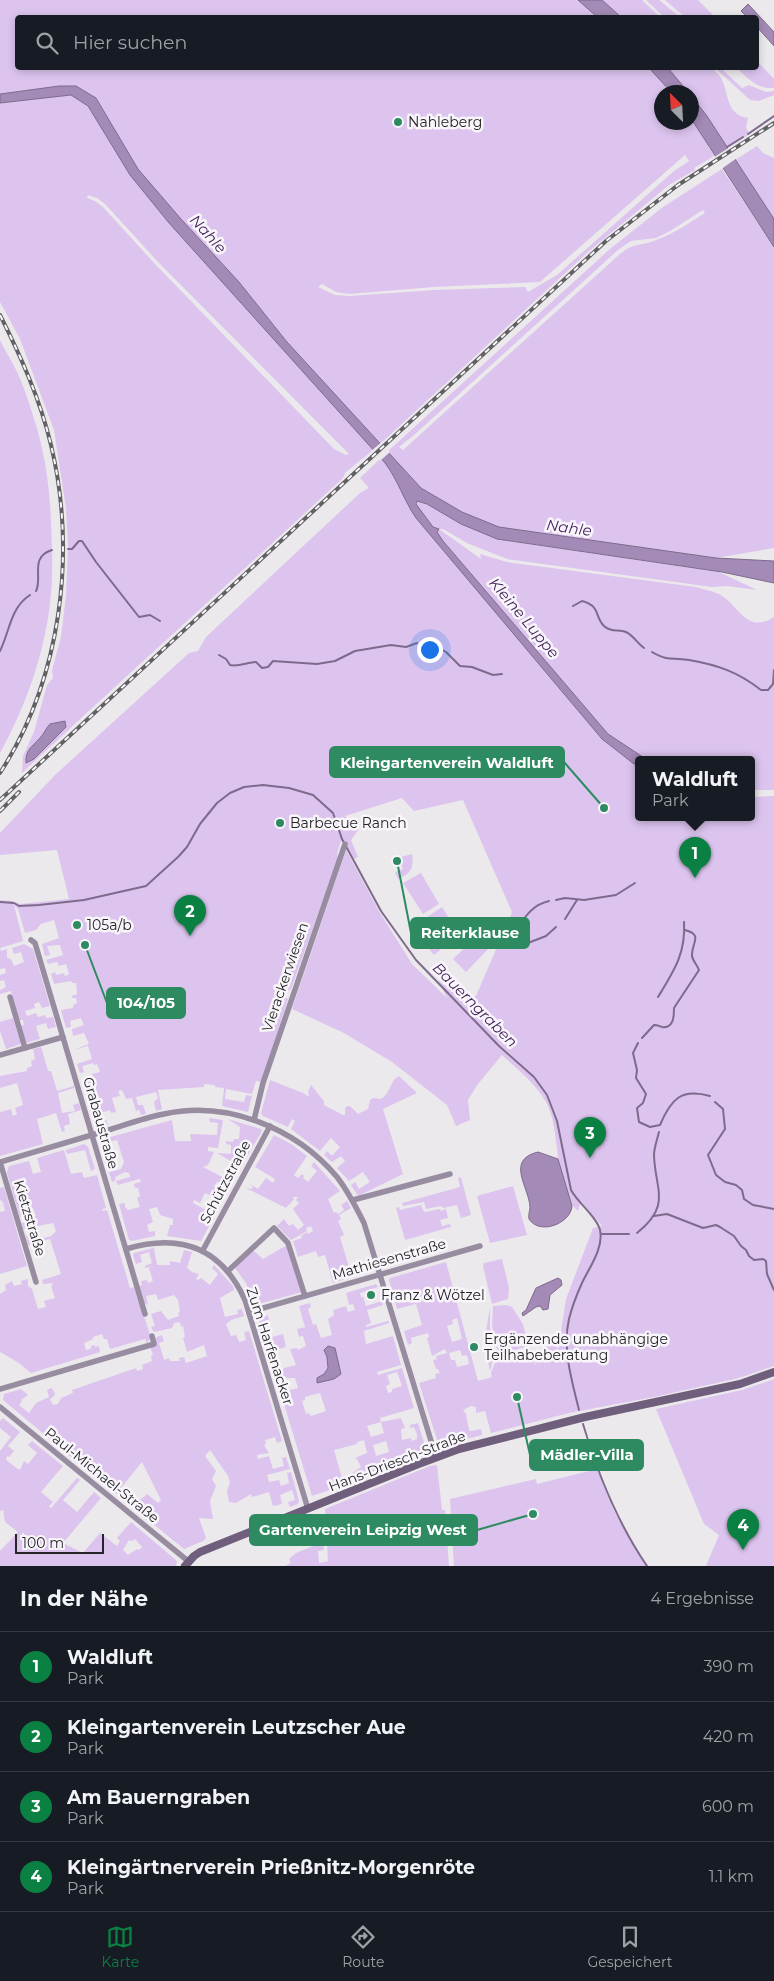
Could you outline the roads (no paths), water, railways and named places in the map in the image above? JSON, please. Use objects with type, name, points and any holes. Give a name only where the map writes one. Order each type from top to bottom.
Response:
[{"type":"main road","name":"Hans-Driesch-Straße","points":[[187,1564],[200,1552],[459,1449],[585,1417],[740,1384],[774,1372]]},
{"type":"street","name":"Vierackerwiesen","points":[[254,1120],[266,1073],[345,844]]},
{"type":"street","name":"Grabaustraße","points":[[31,940],[34,943],[145,1314]]},
{"type":"street","points":[[10,997],[25,1048]]},
{"type":"street","points":[[0,1055],[62,1037]]},
{"type":"street","points":[[0,1162],[165,1114],[199,1110],[230,1114],[254,1120],[270,1126],[303,1145],[336,1176],[353,1200],[364,1223],[436,1457]]},
{"type":"street","name":"Schützstraße","points":[[203,1250],[270,1126]]},
{"type":"street","name":"Kietzstraße","points":[[0,1162],[36,1282]]},
{"type":"street","points":[[353,1200],[450,1174]]},
{"type":"street","points":[[228,1271],[274,1228],[288,1243],[304,1296]]},
{"type":"street","name":"Zum Harfenacker","points":[[126,1250],[143,1244],[177,1243],[203,1250],[228,1271],[240,1289],[249,1312],[308,1508]]},
{"type":"street","name":"Mathiesenstraße","points":[[249,1312],[480,1246]]},
{"type":"street","points":[[0,1389],[154,1344],[152,1336]]},
{"type":"street","name":"Paul-Michael-Straße","points":[[0,1408],[187,1564]]},
{"type":"waterway","points":[[748,134],[774,116]]},
{"type":"waterway","points":[[727,147],[743,137]]},
{"type":"waterway","points":[[68,549],[72,549],[79,541],[82,541],[139,617],[150,615],[160,621]]},
{"type":"waterway","points":[[36,591],[39,563],[45,553],[52,550]]},
{"type":"waterway","points":[[0,651],[14,613],[23,600],[30,595]]},
{"type":"waterway","points":[[573,606],[582,601],[588,603],[595,608],[604,626],[612,630],[626,632],[644,648]]},
{"type":"waterway","points":[[427,641],[446,652],[460,666],[472,667],[493,675],[502,674]]},
{"type":"waterway","points":[[219,655],[226,659],[230,665],[256,662],[262,668],[268,667],[273,661],[317,664],[335,661],[355,651],[391,645],[406,647],[417,643]]},
{"type":"waterway","points":[[652,652],[666,658],[689,660],[718,667],[744,678],[761,690],[768,690],[773,684],[774,670]]},
{"type":"waterway","name":"Bauerngraben","points":[[0,902],[14,903],[19,906],[39,905],[84,900],[146,886],[178,857],[217,803],[230,793],[244,787],[263,785],[289,788],[313,795],[333,813],[342,839],[381,911],[416,960],[499,1046],[534,1077],[547,1095],[557,1121],[571,1190],[595,1220],[601,1237],[598,1251],[576,1296],[567,1330],[567,1353],[579,1410]]},
{"type":"waterway","points":[[556,900],[565,898],[584,900],[616,895],[635,883]]},
{"type":"waterway","points":[[565,919],[577,900]]},
{"type":"waterway","points":[[518,927],[535,908],[549,901]]},
{"type":"waterway","points":[[658,997],[678,961],[683,943],[684,922]]},
{"type":"waterway","points":[[515,948],[546,936],[556,927]]},
{"type":"waterway","points":[[642,1038],[654,1025],[666,1027],[671,1024],[674,1008],[699,970],[692,956],[695,940],[694,934],[685,930]]},
{"type":"waterway","points":[[638,1043],[633,1053],[637,1070],[636,1078],[646,1094],[643,1103],[637,1108],[639,1122],[650,1127],[660,1125],[668,1108],[678,1098],[692,1094],[710,1096]]},
{"type":"waterway","points":[[715,1102],[723,1109],[725,1129],[708,1155],[716,1175],[725,1182],[736,1185],[742,1190],[744,1199],[753,1205],[774,1209]]},
{"type":"waterway","points":[[637,1233],[655,1214],[658,1205],[659,1197],[654,1155],[659,1132]]},
{"type":"waterway","points":[[654,1216],[667,1214],[703,1228],[716,1225],[720,1227],[734,1236],[754,1260],[763,1259],[766,1261],[767,1274],[774,1290]]},
{"type":"waterway","points":[[602,1234],[629,1234]]},
{"type":"waterway","name":"Bauerngraben","points":[[583,1424],[609,1498],[626,1532],[647,1566]]},
{"type":"railway","points":[[0,800],[606,241],[678,185],[774,123]]},
{"type":"railway","points":[[0,315],[29,378],[47,428],[59,487],[63,529],[58,615],[50,657],[37,697],[21,736],[0,773]]},
{"type":"railway","points":[[0,811],[19,792]]},
{"type":"place","name":"Nahleberg","points":[[398,122]]},
{"type":"place","name":"Kleingartenverein Waldluft","points":[[604,808]]},
{"type":"place","name":"Barbecue Ranch","points":[[280,823]]},
{"type":"place","name":"Reiterklause","points":[[397,861]]},
{"type":"place","name":"Waldluft","points":[[695,878]]},
{"type":"place","name":"105a/b","points":[[77,925]]},
{"type":"place","name":"Kleingartenverein Leutzscher Aue","points":[[190,936]]},
{"type":"place","name":"104/105","points":[[85,945]]},
{"type":"place","name":"Am Bauerngraben","points":[[590,1158]]},
{"type":"place","name":"Franz & Wötzel","points":[[371,1295]]},
{"type":"place","name":"Ergänzende unabhängige Teilhabeberatung","points":[[474,1347]]},
{"type":"place","name":"Mädler-Villa","points":[[517,1397]]},
{"type":"place","name":"Gartenverein Leipzig West","points":[[533,1514]]},
{"type":"place","name":"Kleingärtnerverein Prießnitz-Morgenröte","points":[[743,1550]]},
{"type":"water label","name":"Nahle","points":[[208,234]]},
{"type":"water label","name":"Nahle","points":[[569,528]]},
{"type":"water label","name":"Kleine Luppe","points":[[524,618]]}]
